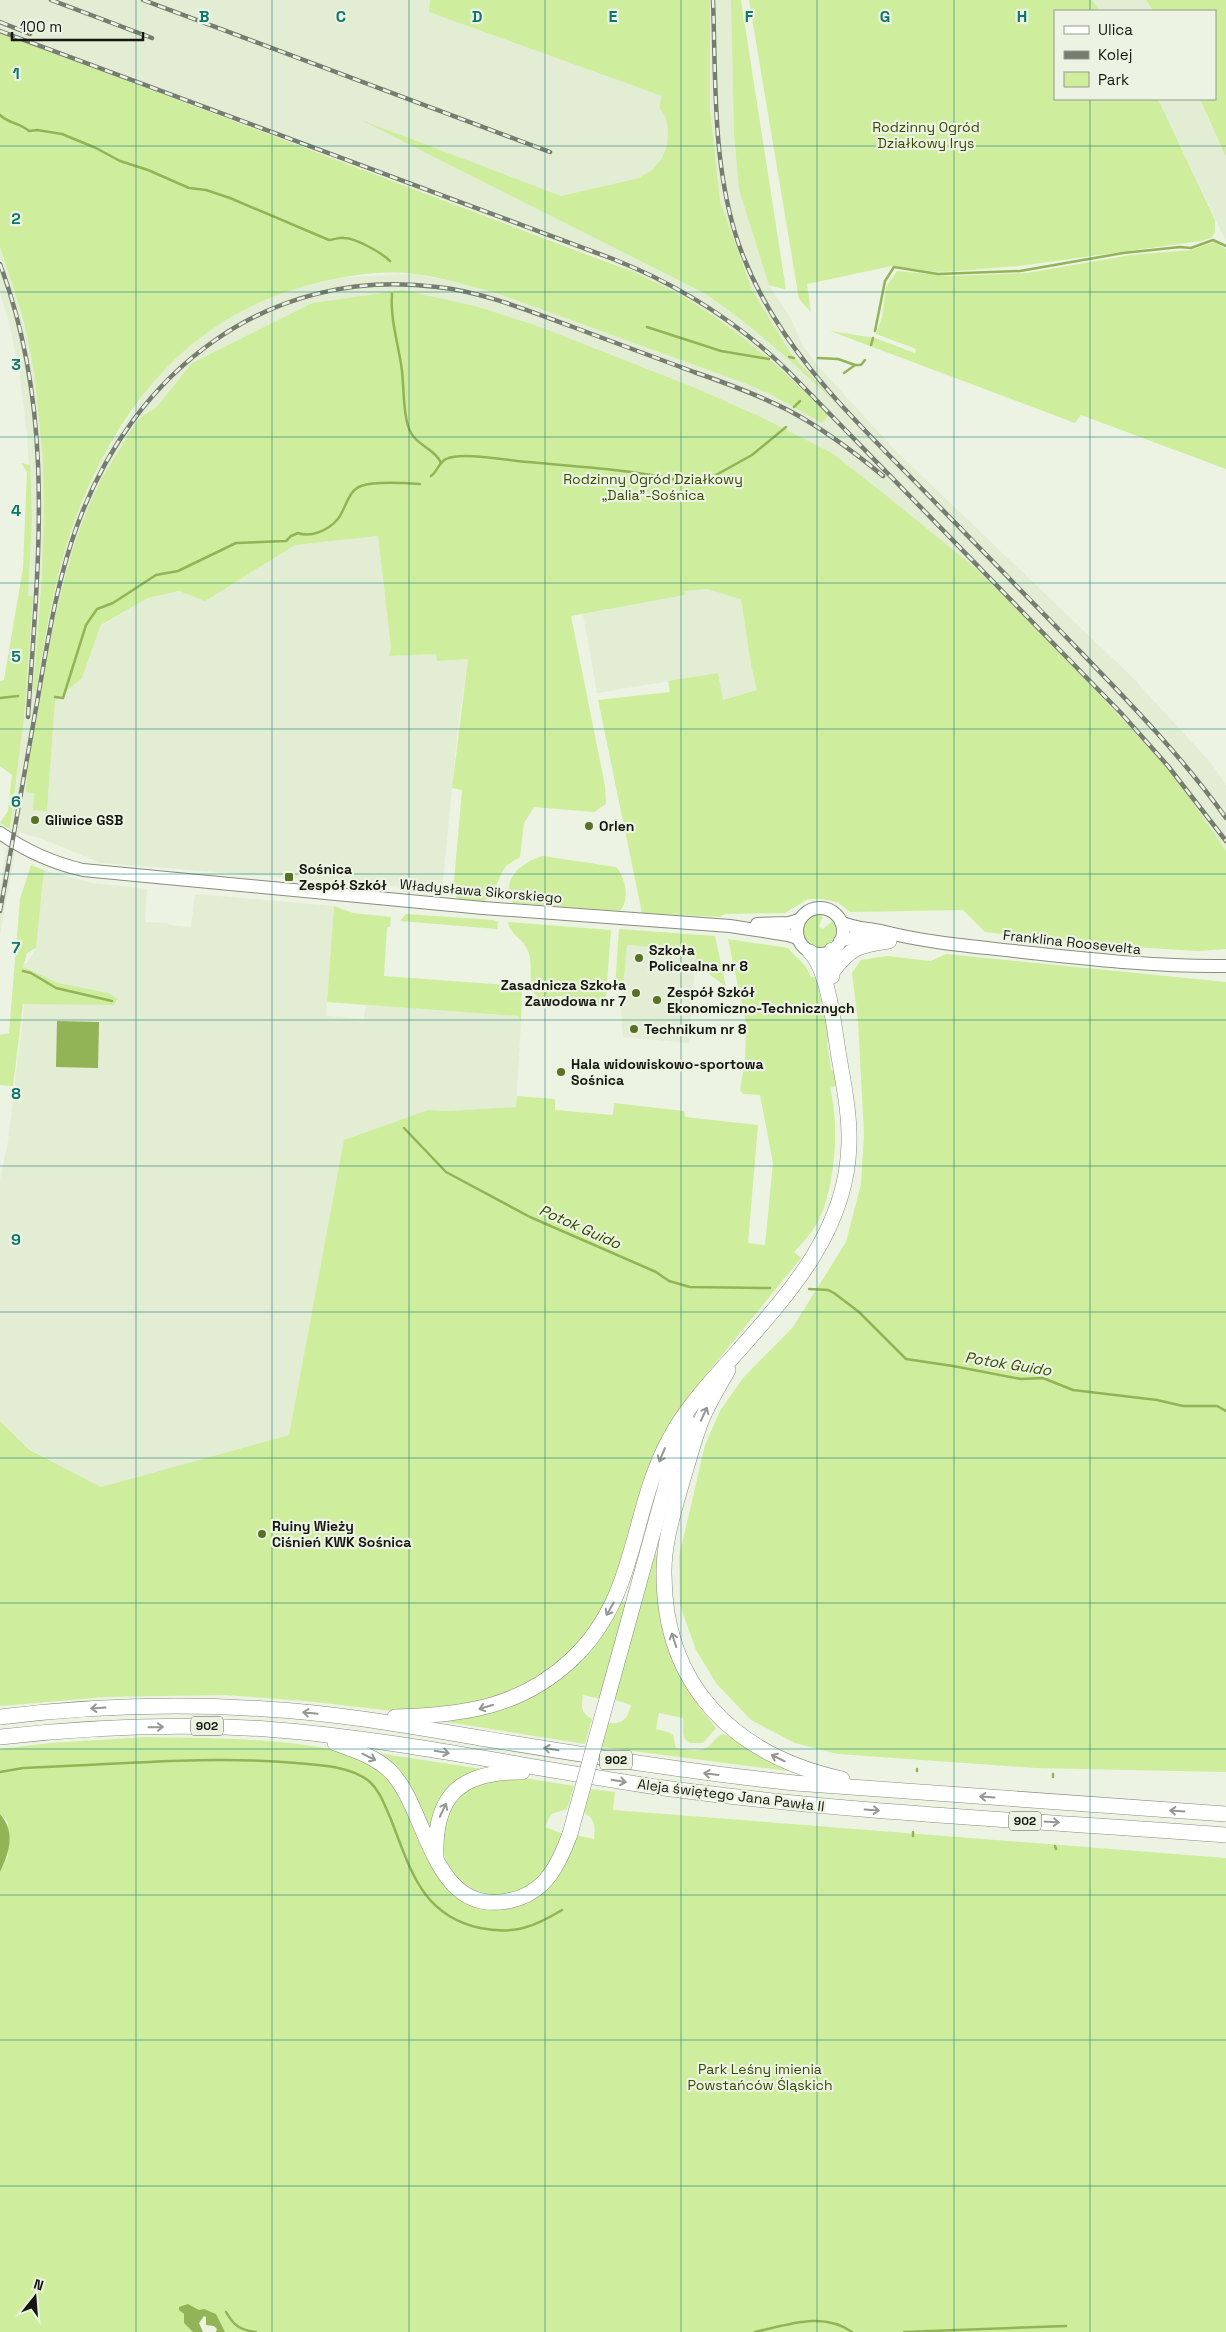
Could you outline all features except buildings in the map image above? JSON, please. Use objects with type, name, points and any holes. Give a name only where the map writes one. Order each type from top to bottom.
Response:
[{"type":"main road","points":[[832,972],[851,950],[861,945],[889,941]]},
{"type":"main road","points":[[831,1005],[832,972],[830,963],[836,946]]},
{"type":"main road","points":[[359,1719],[440,1716],[477,1710],[505,1702],[548,1679],[568,1663],[591,1638],[616,1600],[660,1458],[677,1425],[713,1376],[739,1349],[798,1279],[817,1252],[833,1221],[842,1193],[848,1160],[848,1125],[831,1005],[819,963],[810,952]]},
{"type":"main road","points":[[739,1349],[700,1423],[672,1517],[664,1569],[668,1616],[681,1659],[703,1699],[716,1716],[748,1742],[798,1767],[894,1791]]},
{"type":"main road","points":[[307,1733],[373,1758],[390,1770],[402,1786],[424,1837],[445,1875],[466,1893],[488,1901],[509,1900],[527,1895],[544,1883],[558,1863],[570,1834],[671,1467],[697,1400]]},
{"type":"main road","name":"Aleja świętego Jana Pawła II","points":[[0,1717],[130,1706],[227,1707],[284,1710],[359,1719],[684,1770],[795,1783],[1226,1814]]},
{"type":"main road","name":"Aleja świętego Jana Pawła II","points":[[0,1737],[107,1728],[194,1726],[307,1733],[664,1788],[824,1806],[1226,1835]]},
{"type":"main road","points":[[436,1858],[436,1830],[441,1812],[447,1800],[465,1784],[484,1776],[509,1772],[571,1773]]},
{"type":"street","name":"Władysława Sikorskiego","points":[[0,833],[40,857],[61,865],[110,874],[330,892],[483,908],[730,926],[798,938]]},
{"type":"street","points":[[824,908],[834,913],[841,922],[842,928],[836,946],[820,954],[810,952],[798,938],[797,926],[799,920],[809,910],[824,908]]},
{"type":"street","name":"Władysława Sikorskiego","points":[[730,926],[789,923],[799,920]]},
{"type":"street","name":"Franklina Roosevelta","points":[[841,922],[852,927],[873,929],[914,940]]},
{"type":"street","name":"Franklina Roosevelta","points":[[836,946],[851,938],[889,941],[914,940],[1137,964],[1186,967],[1226,966]]},
{"type":"shaded area","points":[[0,0],[430,0],[429,12],[662,96],[659,107],[666,118],[668,131],[667,145],[662,158],[652,170],[639,178],[561,196],[370,124],[706,294],[745,320],[826,393],[791,354],[752,290],[720,201],[710,109],[710,0],[731,0],[734,134],[739,190],[769,285],[791,319],[803,346],[819,367],[897,452],[1131,676],[1211,763],[1226,785],[1226,851],[1172,772],[1046,638],[974,567],[832,453],[763,418],[535,325],[474,306],[403,290],[312,303],[192,363],[155,409],[146,411],[128,435],[98,486],[72,554],[52,643],[26,792],[34,792],[47,811],[55,701],[82,678],[101,626],[148,598],[179,591],[205,601],[295,545],[378,536],[391,648],[390,656],[436,654],[438,661],[468,659],[458,727],[442,890],[101,863],[45,840],[19,832],[0,936],[0,887],[15,795],[24,718],[32,596],[28,596],[32,518],[27,434],[19,370],[9,323],[0,293],[0,247],[24,321],[34,371],[43,460],[42,576],[33,692],[36,691],[58,574],[72,527],[102,459],[152,381],[185,350],[217,324],[254,305],[297,288],[345,277],[414,274],[457,282],[496,293],[739,381],[772,395],[696,304],[664,287],[611,262],[0,33]]},
{"type":"shaded area","points":[[1092,0],[1146,0],[1152,10],[1099,10]]},
{"type":"shaded area","points":[[1158,100],[1200,100],[1226,157],[1226,241]]},
{"type":"shaded area","points":[[707,589],[741,598],[751,665],[758,690],[723,700],[718,673],[597,693],[583,614],[684,595],[684,591]]},
{"type":"shaded area","points":[[44,870],[92,883],[147,889],[145,922],[168,923],[169,925],[191,927],[195,894],[334,906],[326,1016],[364,1019],[366,1005],[518,1016],[521,1022],[516,1107],[446,1111],[428,1110],[344,1140],[289,1435],[101,1487],[30,1449],[0,1421],[0,1180],[8,1141],[27,983],[19,976],[23,964],[27,963],[36,948]]},
{"type":"shaded area","name":"Zespół Szkół Ekonomiczno-Technicznych","points":[[626,945],[696,951],[689,1043],[623,1037],[621,1012]]},
{"type":"shaded area","points":[[57,1021],[99,1022],[98,1068],[56,1067]]},
{"type":"shaded area","points":[[0,1814],[8,1828],[9,1843],[0,1872]]},
{"type":"shaded area","points":[[188,2304],[199,2310],[204,2309],[216,2314],[225,2332],[216,2332],[217,2329],[214,2326],[206,2325],[206,2317],[204,2316],[199,2323],[203,2332],[193,2332],[184,2323],[184,2314],[179,2310],[179,2307]]},
{"type":"green space","points":[[430,0],[710,0],[710,109],[720,201],[752,290],[791,354],[837,404],[774,346],[706,294],[361,120],[561,196],[639,178],[652,170],[662,158],[667,145],[668,131],[666,118],[659,107],[662,96],[429,12]]},
{"type":"green space","points":[[731,0],[741,0],[786,290],[769,285],[739,190],[734,134]]},
{"type":"green space","name":"Rodzinny Ogród Działkowy Irys","points":[[749,0],[1092,0],[1099,10],[1054,10],[1054,100],[1158,100],[1215,220],[1215,232],[1211,238],[1201,241],[1019,266],[958,271],[938,272],[892,266],[807,284],[811,312],[799,299]]},
{"type":"green space","points":[[1146,0],[1226,0],[1226,157],[1200,100],[1216,100],[1216,10],[1152,10]]},
{"type":"green space","points":[[0,33],[636,273],[690,300],[715,317],[782,370],[828,415],[822,423],[772,395],[739,381],[496,293],[435,277],[403,273],[367,274],[321,282],[275,296],[234,316],[197,340],[165,369],[137,403],[112,440],[91,481],[66,545],[51,607],[36,691],[33,692],[42,576],[43,460],[34,371],[24,321],[0,247]]},
{"type":"green space","points":[[1214,242],[1226,249],[1226,469],[1081,415],[1075,423],[830,331],[875,338],[1023,394],[915,353],[916,349],[876,334],[882,317],[886,287],[897,271],[951,276],[1027,273],[1131,255],[1191,250]]},
{"type":"green space","name":"Rodzinny Ogród Działkowy „Dalia”-Sośnica","points":[[403,290],[475,306],[535,325],[693,387],[763,418],[832,453],[888,497],[974,567],[1046,638],[1172,772],[1226,851],[1226,949],[1198,951],[1117,946],[985,932],[963,910],[850,912],[837,902],[822,899],[808,899],[785,913],[725,914],[720,917],[642,913],[598,700],[670,692],[668,681],[718,673],[723,700],[757,690],[751,665],[741,599],[707,589],[684,591],[685,595],[571,616],[605,786],[606,804],[594,812],[534,807],[524,823],[520,857],[505,867],[492,894],[483,902],[458,899],[453,893],[462,790],[452,788],[468,659],[437,661],[436,654],[389,656],[391,648],[378,536],[295,545],[205,601],[179,591],[148,598],[101,625],[82,678],[55,701],[47,811],[33,810],[34,793],[26,792],[27,773],[46,664],[62,589],[84,518],[98,486],[139,419],[155,409],[192,363],[312,303]]},
{"type":"green space","points":[[21,463],[30,465],[32,518],[28,596],[33,596],[24,718],[10,829],[0,823],[8,811],[12,775],[0,766],[0,681],[4,680],[23,568],[27,472]]},
{"type":"green space","points":[[543,856],[616,867],[626,889],[625,901],[620,911],[513,903],[509,895],[509,887],[515,873],[527,862]]},
{"type":"green space","points":[[31,865],[44,870],[36,948],[27,953],[23,967],[58,983],[108,993],[118,999],[113,1005],[23,1004],[13,1086],[0,1085],[0,1035],[9,1033],[20,899]]},
{"type":"green space","points":[[334,906],[353,913],[391,917],[390,927],[387,927],[384,976],[522,986],[521,1022],[518,1016],[327,1002]]},
{"type":"green space","points":[[406,914],[493,920],[498,922],[497,929],[400,921]]},
{"type":"green space","points":[[815,915],[823,915],[819,927],[823,929],[832,921],[835,928],[835,935],[832,941],[821,947],[808,942],[803,935],[804,924]]},
{"type":"green space","points":[[508,922],[611,930],[606,997],[603,1004],[592,1005],[592,998],[556,996],[555,1003],[536,996],[531,982],[531,965],[526,947],[513,932]]},
{"type":"green space","points":[[619,929],[715,936],[726,987],[695,963],[696,951],[627,945],[623,988],[615,988]]},
{"type":"green space","points":[[728,939],[788,948],[804,965],[811,977],[816,977],[829,1037],[827,1043],[836,1086],[830,1088],[835,1119],[835,1136],[829,1188],[818,1223],[794,1252],[801,1258],[683,1406],[625,1559],[591,1630],[546,1675],[495,1700],[402,1712],[306,1701],[225,1695],[105,1697],[0,1706],[0,1421],[30,1450],[101,1487],[289,1435],[344,1140],[428,1110],[446,1111],[516,1107],[517,1096],[555,1099],[555,1110],[613,1115],[614,1103],[684,1111],[685,1117],[758,1125],[748,1243],[765,1245],[773,1163],[760,1095],[743,1094],[740,1090],[745,1061],[746,1023]]},
{"type":"green space","points":[[946,954],[1226,982],[1226,1772],[1036,1768],[838,1754],[795,1743],[751,1720],[716,1683],[696,1650],[680,1605],[679,1557],[705,1445],[720,1411],[743,1378],[793,1327],[846,1242],[861,1184],[864,1134],[858,1021],[852,973],[861,960],[887,956],[931,961]]},
{"type":"green space","points":[[653,1554],[661,1555],[693,1696],[699,1707],[716,1728],[703,1743],[690,1743],[683,1735],[683,1718],[659,1713],[656,1729],[673,1735],[676,1748],[690,1750],[703,1749],[724,1734],[796,1772],[602,1747],[608,1723],[617,1723],[624,1720],[631,1705],[612,1699]]},
{"type":"green space","points":[[620,1601],[627,1603],[601,1699],[583,1695],[583,1709],[592,1719],[585,1744],[441,1721],[523,1699]]},
{"type":"green space","name":"Park Leśny imienia Powstańców Śląskich","points":[[147,1737],[269,1741],[334,1750],[360,1759],[380,1770],[395,1788],[436,1873],[447,1888],[470,1895],[521,1904],[575,1835],[594,1839],[593,1821],[584,1813],[591,1789],[615,1792],[613,1810],[1226,1858],[1226,2332],[225,2332],[213,2314],[196,2310],[188,2304],[182,2308],[186,2324],[193,2332],[0,2332],[0,1872],[8,1856],[8,1822],[0,1814],[0,1749],[51,1743]]},
{"type":"green space","points":[[377,1753],[482,1769],[473,1773],[430,1836]]},
{"type":"green space","points":[[518,1777],[574,1786],[567,1809],[551,1814],[545,1827],[563,1834],[546,1870],[526,1888],[507,1894],[488,1894],[470,1887],[455,1876],[446,1860],[442,1840],[448,1817],[457,1800],[464,1792],[489,1780]]},
{"type":"waterway","points":[[0,115],[29,131],[37,130],[62,134],[96,148],[120,161],[148,170],[189,188],[206,190],[230,198],[329,240],[342,238],[355,240],[375,250],[390,261]]},
{"type":"waterway","points":[[875,331],[885,281],[894,267],[938,274],[1020,271],[1123,253],[1180,247],[1191,248],[1213,240],[1226,246]]},
{"type":"waterway","points":[[392,294],[393,323],[402,371],[408,427],[414,437],[435,454],[441,463]]},
{"type":"waterway","points":[[647,327],[721,351],[769,359]]},
{"type":"waterway","points":[[871,345],[873,338]]},
{"type":"waterway","points":[[789,357],[794,358]]},
{"type":"waterway","points":[[818,358],[838,359],[855,365],[861,365],[865,360]]},
{"type":"waterway","points":[[844,373],[855,365]]},
{"type":"waterway","points":[[794,407],[800,401]]},
{"type":"waterway","points":[[431,476],[446,459],[470,456],[608,469],[654,475],[698,485],[752,455],[786,427]]},
{"type":"waterway","points":[[55,697],[63,698],[86,625],[97,609],[113,603],[156,575],[178,571],[236,543],[286,541],[298,533],[314,534],[324,530],[337,520],[350,496],[356,488],[361,486],[382,483],[420,484]]},
{"type":"waterway","points":[[0,698],[18,696]]},
{"type":"waterway","name":"Potok Guido","points":[[23,971],[31,973],[56,988],[112,1001]]},
{"type":"waterway","name":"Potok Guido","points":[[404,1128],[446,1172],[530,1217],[656,1272],[669,1281],[690,1287],[770,1288]]},
{"type":"waterway","name":"Potok Guido","points":[[809,1289],[828,1290],[834,1293],[859,1312],[906,1359],[1021,1379],[1043,1378],[1073,1390],[1157,1400],[1183,1406],[1217,1406],[1226,1411]]},
{"type":"waterway","points":[[0,1772],[23,1768],[194,1760],[262,1761],[343,1769],[361,1776],[376,1789],[390,1817],[411,1871],[430,1900],[443,1912],[460,1922],[480,1928],[503,1931],[533,1925],[562,1910]]},
{"type":"waterway","points":[[226,2312],[238,2326],[256,2332]]},
{"type":"waterway","points":[[755,2332],[792,2323],[817,2321],[829,2322],[852,2332]]},
{"type":"waterway","points":[[904,2332],[1066,2326]]},
{"type":"railway","points":[[51,0],[152,38]]},
{"type":"railway","points":[[143,0],[550,152]]},
{"type":"railway","points":[[713,0],[715,93],[724,185],[739,245],[754,282],[773,317],[795,349],[846,410],[1133,707],[1191,772],[1226,818]]},
{"type":"railway","points":[[0,22],[30,34]]},
{"type":"railway","points":[[0,31],[613,259],[637,269],[707,306],[749,337],[789,372],[1121,713],[1168,766],[1226,841]]},
{"type":"railway","points":[[0,264],[18,320],[29,376],[36,432],[39,489],[38,545],[28,717]]},
{"type":"railway","points":[[0,911],[54,610],[77,526],[102,470],[133,420],[171,377],[215,341],[264,313],[317,294],[375,285],[437,287],[472,293],[540,315],[765,399],[801,417],[825,432],[883,476]]},
{"type":"place","name":"Gliwice GSB","points":[[35,820]]},
{"type":"place","name":"Orlen","points":[[589,826]]},
{"type":"place","name":"Sośnica Zespół Szkół","points":[[289,877]]},
{"type":"place","name":"Szkoła Policealna nr 8","points":[[639,958]]},
{"type":"place","name":"Zasadnicza Szkoła Zawodowa nr 7","points":[[636,993]]},
{"type":"place","name":"Zespół Szkół Ekonomiczno-Technicznych","points":[[657,1000]]},
{"type":"place","name":"Technikum nr 8","points":[[634,1029]]},
{"type":"place","name":"Hala widowiskowo-sportowa Sośnica","points":[[561,1072]]},
{"type":"place","name":"Ruiny Wieży Ciśnień KWK Sośnica","points":[[262,1534]]}]
